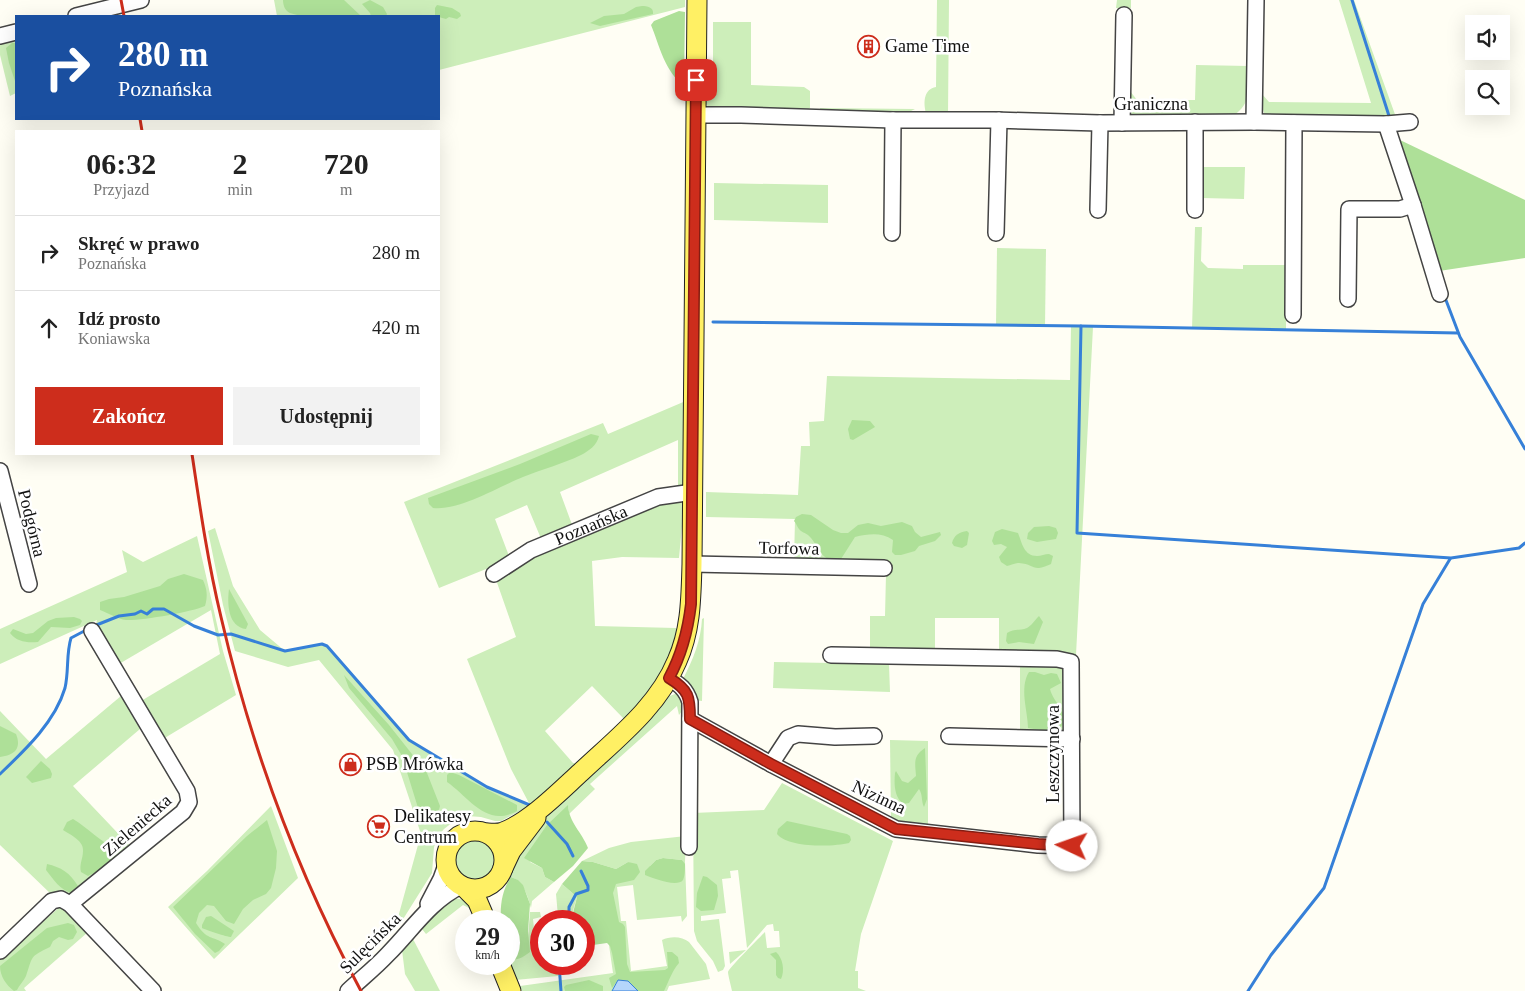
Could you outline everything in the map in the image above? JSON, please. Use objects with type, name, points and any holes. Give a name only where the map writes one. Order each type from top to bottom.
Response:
[{"type":"main road","points":[[463,887],[480,890],[487,888],[498,876],[516,843],[549,802],[639,717],[654,700],[669,678],[688,630],[692,564],[697,0]]},
{"type":"main road","points":[[481,910],[477,900],[454,880],[446,865],[447,850],[453,840],[459,835],[472,831],[501,833],[515,826],[549,802]]},
{"type":"main road","points":[[488,833],[502,849],[504,857],[491,895],[492,910]]},
{"type":"main road","points":[[504,975],[511,991]]},
{"type":"street","points":[[80,15],[141,0]]},
{"type":"street","points":[[1254,122],[1256,0]]},
{"type":"street","points":[[1122,123],[1124,15]]},
{"type":"street","points":[[0,36],[15,32]]},
{"type":"street","name":"Graniczna","points":[[696,115],[1100,123],[1254,122],[1386,124],[1410,122]]},
{"type":"street","points":[[892,232],[893,120]]},
{"type":"street","points":[[996,233],[998,120]]},
{"type":"street","points":[[1195,122],[1195,210]]},
{"type":"street","points":[[1098,210],[1100,123]]},
{"type":"street","points":[[1293,315],[1294,123]]},
{"type":"street","points":[[1386,124],[1440,294]]},
{"type":"street","points":[[1348,299],[1349,209],[1400,209],[1413,205]]},
{"type":"street","name":"Podgórna","points":[[0,470],[28,584]]},
{"type":"street","name":"Poznańska","points":[[494,574],[531,550],[658,497],[693,492]]},
{"type":"street","name":"Torfowa","points":[[692,564],[884,568]]},
{"type":"street","name":"Zieleniecka","points":[[70,904],[183,812],[189,802],[187,791],[92,631]]},
{"type":"street","name":"Leszczynowa","points":[[831,655],[1047,659],[1071,662],[1072,846]]},
{"type":"street","points":[[669,678],[686,691],[690,702],[689,847]]},
{"type":"street","name":"Nizinna","points":[[690,719],[771,764],[896,829],[1072,846]]},
{"type":"street","points":[[771,764],[788,738],[798,734],[835,737],[874,736]]},
{"type":"street","points":[[949,736],[1072,738]]},
{"type":"street","name":"Sulęcińska","points":[[418,921],[434,893],[446,865]]},
{"type":"street","name":"Sulęcińska","points":[[348,991],[389,954],[441,898],[463,887]]},
{"type":"street","points":[[0,951],[52,901],[61,899],[70,904],[153,991]]},
{"type":"green space","points":[[274,0],[685,0],[685,7],[440,70],[440,15],[277,15]]},
{"type":"green space","points":[[283,0],[344,0],[360,15],[298,15],[290,13],[284,6]]},
{"type":"green space","points":[[370,0],[383,7],[387,14],[371,15],[362,4]]},
{"type":"green space","points":[[937,0],[949,0],[948,115],[926,113],[925,105],[927,93],[936,87]]},
{"type":"green space","points":[[1117,0],[1131,0],[1131,8],[1116,8]]},
{"type":"green space","points":[[1339,0],[1354,0],[1397,120],[1266,119],[1258,94],[1262,94],[1269,102],[1371,103]]},
{"type":"green space","points":[[437,5],[452,8],[460,13],[461,16],[457,19],[440,17],[440,15],[435,15]]},
{"type":"green space","points":[[636,7],[651,8],[653,14],[600,26],[590,23],[604,16],[624,14]]},
{"type":"green space","points":[[679,11],[685,12],[684,85],[677,80],[667,66],[651,25],[654,21]]},
{"type":"green space","points":[[713,22],[751,22],[751,85],[804,87],[810,91],[810,108],[805,111],[710,109],[706,104],[706,82],[713,83]]},
{"type":"green space","points":[[15,39],[15,94],[10,96],[0,55],[0,43]]},
{"type":"green space","points":[[15,43],[15,81],[9,63],[6,48]]},
{"type":"green space","points":[[1196,65],[1248,66],[1249,88],[1244,106],[1233,116],[1130,119],[1130,91],[1137,100],[1195,100]]},
{"type":"green space","points":[[820,108],[915,109],[905,114],[821,111]]},
{"type":"green space","points":[[1400,140],[1525,200],[1525,258],[1439,271]]},
{"type":"green space","points":[[1203,167],[1245,167],[1244,199],[1202,198]]},
{"type":"green space","points":[[714,183],[828,185],[828,223],[714,220]]},
{"type":"green space","points":[[1195,227],[1202,227],[1201,261],[1208,268],[1243,269],[1243,265],[1286,265],[1286,330],[1192,329]]},
{"type":"green space","points":[[997,248],[1046,249],[1045,327],[996,326]]},
{"type":"green space","points":[[1071,327],[1093,327],[1076,655],[999,651],[999,618],[935,618],[935,650],[870,649],[870,616],[885,616],[886,574],[794,562],[795,519],[706,517],[706,492],[798,495],[801,446],[810,446],[809,422],[824,421],[827,376],[1070,380]]},
{"type":"green space","points":[[688,400],[687,489],[678,485],[678,440],[560,492],[574,530],[542,541],[527,505],[495,519],[509,556],[491,567],[439,588],[404,502],[603,423],[608,434]]},
{"type":"green space","points":[[852,420],[870,421],[875,427],[853,440],[850,439],[848,429]]},
{"type":"green space","points":[[591,434],[599,436],[596,442],[587,452],[574,458],[455,506],[433,508],[429,504],[428,498],[520,464]]},
{"type":"green space","points":[[685,495],[679,558],[622,557],[592,561],[595,626],[676,628],[676,649],[661,679],[624,719],[592,686],[545,731],[573,763],[579,763],[531,805],[501,821],[468,816],[453,822],[444,829],[438,836],[434,847],[432,873],[400,924],[397,921],[421,834],[393,750],[319,660],[288,667],[235,651],[223,605],[208,531],[215,528],[233,586],[260,630],[285,651],[322,644],[327,646],[409,740],[487,787],[530,805],[511,769],[467,659],[516,637],[494,574],[595,527]]},
{"type":"green space","points":[[802,514],[811,515],[833,530],[841,533],[848,533],[858,525],[868,523],[881,526],[902,522],[912,526],[921,537],[940,532],[941,535],[935,541],[919,546],[915,551],[901,555],[895,555],[892,552],[893,540],[888,537],[875,534],[855,537],[841,559],[834,560],[825,557],[811,538],[800,530],[794,521],[796,517]]},
{"type":"green space","points":[[1049,526],[1056,528],[1058,533],[1056,539],[1037,542],[1027,539],[1028,533],[1034,527]]},
{"type":"green space","points":[[1002,529],[1018,533],[1024,548],[1029,554],[1037,556],[1049,554],[1053,556],[1051,564],[1037,568],[1019,563],[1007,566],[1001,562],[999,557],[1007,547],[1001,544],[994,545],[992,541],[995,532]]},
{"type":"green space","points":[[967,531],[969,533],[967,545],[962,548],[954,546],[952,543],[956,536]]},
{"type":"green space","points":[[197,536],[223,651],[236,695],[163,739],[141,701],[220,654],[211,610],[119,664],[96,624],[97,620],[0,664],[0,629],[127,572],[122,550],[143,562]]},
{"type":"green space","points":[[184,574],[203,580],[207,593],[205,606],[154,618],[133,620],[126,620],[100,610],[100,602],[160,586],[168,579]]},
{"type":"green space","points":[[229,589],[248,624],[246,629],[235,624],[232,619],[228,601]]},
{"type":"green space","points":[[1039,616],[1043,622],[1034,644],[1019,642],[1008,644],[1006,641],[1007,633],[1027,628]]},
{"type":"green space","points":[[74,617],[82,621],[80,625],[70,628],[51,627],[38,642],[22,641],[10,633],[13,629],[26,634],[33,633],[48,621],[56,618]]},
{"type":"green space","points":[[704,618],[702,701],[695,700],[683,679],[696,650],[702,619]]},
{"type":"green space","points":[[774,662],[889,664],[890,692],[773,688]]},
{"type":"green space","points":[[1020,666],[1067,667],[1068,728],[1061,734],[1020,734]]},
{"type":"green space","points":[[1029,672],[1044,675],[1057,674],[1061,683],[1050,689],[1063,713],[1064,722],[1061,727],[1046,731],[1028,728],[1024,692]]},
{"type":"green space","points":[[344,675],[389,725],[427,773],[440,806],[436,813],[423,816],[419,811],[402,756],[392,739],[349,688]]},
{"type":"green space","points":[[677,691],[685,707],[679,715],[677,706],[590,784],[595,789],[569,814],[568,806],[530,862],[542,868],[545,877],[554,882],[532,901],[531,908],[522,885],[511,877],[508,882],[525,840],[551,812],[623,745],[667,697],[675,694]]},
{"type":"green space","points":[[121,696],[140,729],[73,786],[130,846],[71,895],[52,895],[0,845],[0,711],[46,759]]},
{"type":"green space","points":[[0,726],[16,734],[18,744],[13,753],[0,757]]},
{"type":"green space","points":[[890,740],[928,741],[928,828],[891,820]]},
{"type":"green space","points":[[925,748],[927,799],[924,807],[919,789],[909,803],[903,804],[896,794],[895,773],[896,771],[902,781],[908,783],[916,776],[916,760],[918,754]]},
{"type":"green space","points":[[41,761],[50,769],[51,778],[32,783],[26,777]]},
{"type":"green space","points":[[449,773],[459,775],[517,805],[517,811],[496,816],[479,809],[447,782],[447,775]]},
{"type":"green space","points":[[782,783],[893,841],[861,934],[855,971],[858,971],[858,988],[866,991],[732,991],[729,970],[765,932],[767,948],[780,947],[779,931],[774,931],[773,924],[767,925],[747,948],[738,870],[730,871],[731,878],[722,879],[726,913],[701,916],[701,921],[719,919],[725,966],[723,970],[718,972],[713,961],[697,941],[694,931],[693,813],[764,810]]},
{"type":"green space","points":[[568,805],[573,822],[588,848],[573,866],[554,882],[545,877],[542,868],[524,858],[547,825]]},
{"type":"green space","points":[[271,806],[298,878],[214,959],[168,907],[207,871]]},
{"type":"green space","points":[[73,819],[105,843],[117,849],[110,862],[102,869],[88,876],[81,872],[83,847],[76,839],[63,830],[67,822]]},
{"type":"green space","points":[[267,820],[277,851],[276,868],[271,888],[266,894],[253,900],[243,909],[234,924],[226,921],[214,906],[207,905],[199,913],[196,923],[203,933],[225,944],[215,953],[195,934],[173,907],[247,836]]},
{"type":"green space","points":[[787,821],[847,834],[851,840],[849,843],[822,846],[791,842],[777,834],[778,829]]},
{"type":"green space","points":[[686,836],[687,916],[682,922],[681,916],[637,920],[633,885],[617,887],[621,921],[626,921],[631,971],[667,966],[662,940],[676,937],[689,942],[706,964],[710,979],[669,986],[667,991],[522,991],[520,986],[613,973],[601,890],[638,868],[628,862],[616,869],[593,862],[582,861],[609,848],[631,842]],"holes":[[[663,858],[682,860],[683,863],[650,866],[656,860]]]},
{"type":"green space","points":[[479,837],[491,843],[496,850],[496,868],[491,875],[484,880],[471,881],[463,878],[456,871],[453,855],[456,847],[463,840]]},
{"type":"green space","points":[[663,858],[682,860],[685,864],[683,880],[670,883],[645,875],[645,871],[656,860]]},
{"type":"green space","points":[[582,861],[593,862],[616,869],[628,862],[637,864],[640,872],[634,880],[616,884],[613,893],[619,922],[625,927],[627,964],[630,972],[665,970],[668,968],[667,952],[672,952],[678,957],[679,963],[664,991],[638,991],[628,981],[618,980],[612,988],[609,978],[616,974],[612,953],[607,943],[595,945],[595,910],[574,910],[577,897],[562,884]]},
{"type":"green space","points":[[47,864],[61,869],[72,878],[78,886],[72,893],[64,890],[54,881],[46,870]]},
{"type":"green space","points":[[703,876],[717,885],[718,896],[714,910],[701,911],[696,907],[697,893]]},
{"type":"green space","points":[[511,877],[523,885],[530,904],[528,931],[530,952],[520,958],[520,910],[501,910],[502,898]]},
{"type":"green space","points":[[562,884],[577,897],[573,910],[557,910],[556,894]]},
{"type":"green space","points":[[454,898],[465,900],[470,904],[471,909],[463,905],[426,934],[422,929],[438,910]]},
{"type":"green space","points":[[61,906],[88,932],[24,988],[26,991],[0,991],[0,959]]},
{"type":"green space","points":[[530,912],[530,975],[558,976],[515,980],[514,975],[520,975],[520,951],[528,938]]},
{"type":"green space","points":[[211,916],[234,931],[231,937],[202,928],[206,917]]},
{"type":"green space","points":[[68,923],[74,925],[77,932],[73,939],[68,940],[59,937],[53,941],[50,947],[35,955],[25,978],[17,990],[11,989],[2,977],[0,966],[47,928]]},
{"type":"green space","points":[[413,939],[440,991],[415,991],[405,974],[402,950]]},
{"type":"green space","points":[[746,950],[730,964],[729,952]]},
{"type":"green space","points":[[776,952],[783,965],[781,979],[776,975],[776,960],[770,954]]},
{"type":"green space","points":[[589,980],[603,986],[603,991],[565,991],[564,987],[566,985]]},
{"type":"water","points":[[618,980],[628,981],[638,991],[612,991]]},
{"type":"waterway","points":[[1352,0],[1390,119]]},
{"type":"waterway","points":[[1444,295],[1460,337],[1525,449]]},
{"type":"waterway","points":[[713,322],[1081,326],[1077,533],[1451,558],[1519,548],[1525,543]]},
{"type":"waterway","points":[[1081,326],[1458,333]]},
{"type":"waterway","points":[[1248,991],[1271,955],[1324,888],[1423,604],[1450,559]]},
{"type":"waterway","points":[[94,626],[119,616],[135,614],[141,611],[147,614],[153,609],[164,609],[194,626],[218,635],[231,634],[285,651],[322,644],[327,646],[409,740],[487,787],[532,806]]},
{"type":"waterway","points":[[0,774],[47,724],[65,688],[71,638],[88,629]]},
{"type":"waterway","points":[[547,822],[567,844],[573,856]]},
{"type":"waterway","points":[[569,910],[576,894],[588,890],[581,871]]},
{"type":"waterway","points":[[560,975],[561,991]]},
{"type":"railway","points":[[121,0],[124,15]]},
{"type":"railway","points":[[140,120],[142,130]]},
{"type":"railway","points":[[192,455],[216,597],[233,666],[262,762],[297,856],[338,947],[361,991]]},
{"type":"place","name":"Game Time","points":[[869,46]]},
{"type":"place","name":"PSB Mrówka","points":[[350,764]]},
{"type":"place","name":"Delikatesy Centrum","points":[[378,826]]},
{"type":"route","points":[[696,80],[691,604],[685,640],[669,678],[686,691],[690,702],[690,719],[771,764],[896,829],[1072,846]]}]
